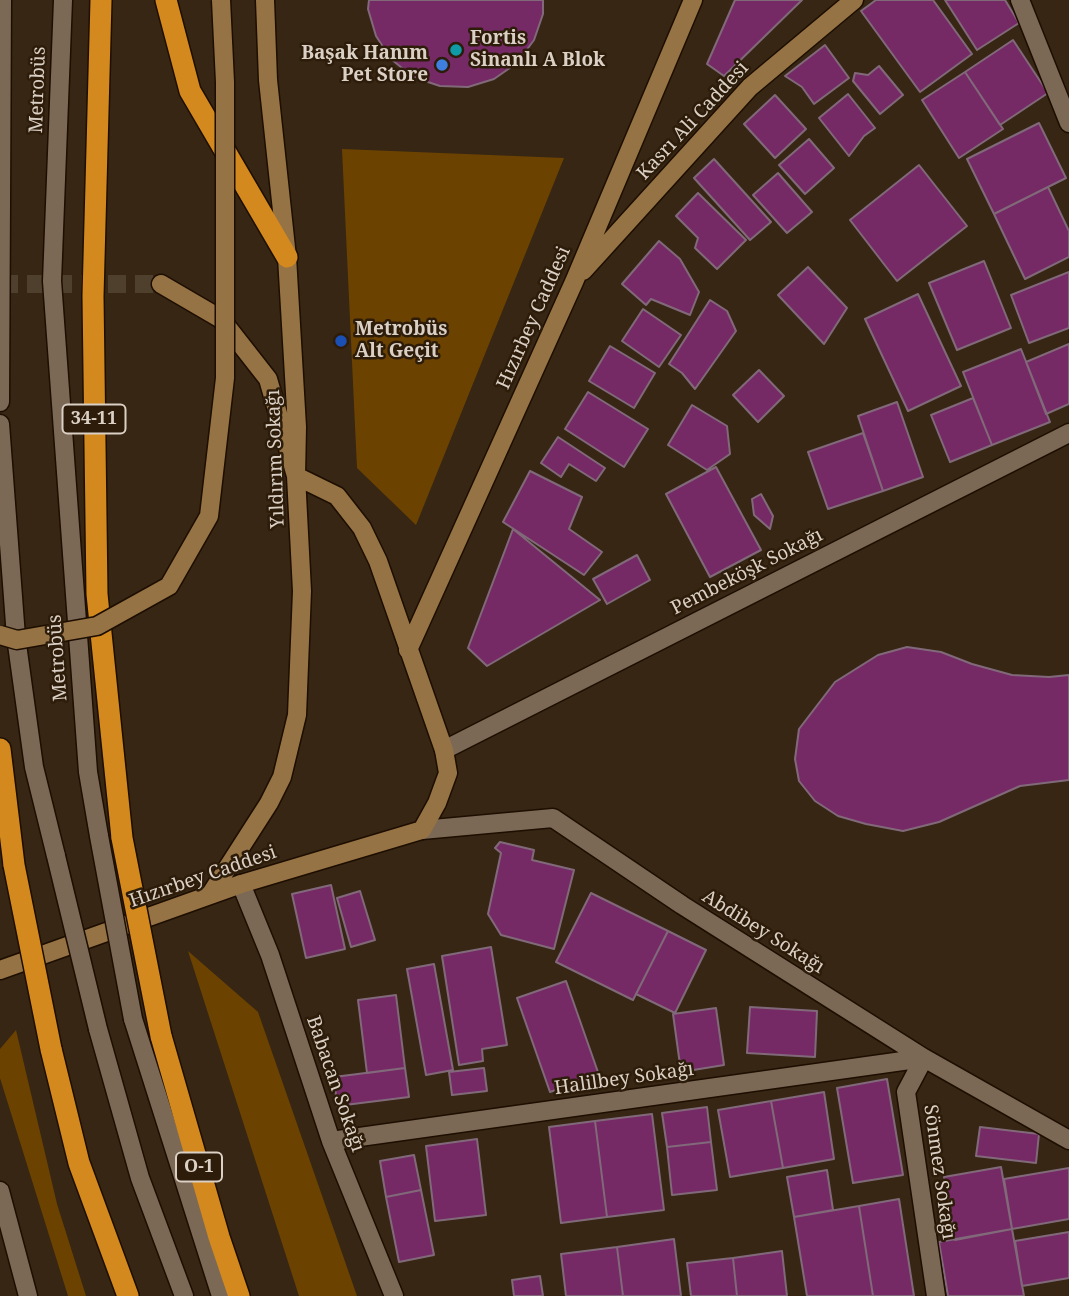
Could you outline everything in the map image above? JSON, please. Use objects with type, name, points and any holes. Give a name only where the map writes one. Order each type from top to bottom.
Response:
[{"type":"highway","name":"34-11","points":[[101,0],[93,296],[97,594],[122,838]]},
{"type":"highway","points":[[166,0],[190,91],[287,257]]},
{"type":"highway","points":[[0,749],[14,865],[51,1049],[79,1163],[128,1296]]},
{"type":"highway","name":"O-1","points":[[122,838],[161,1037],[215,1224],[239,1296]]},
{"type":"main road","points":[[0,635],[17,640],[97,626],[169,586],[209,516],[225,378],[225,82],[221,0]]},
{"type":"main road","name":"Yıldırım Sokağı","points":[[210,895],[263,813],[282,777],[297,715],[302,592],[296,477],[297,427],[287,257],[268,80],[265,0]]},
{"type":"main road","name":"Hızırbey Caddesi","points":[[408,650],[574,282],[693,0]]},
{"type":"main road","name":"Kasrı Ali Caddesi","points":[[574,282],[750,87],[854,0]]},
{"type":"main road","points":[[161,284],[221,320],[268,379],[296,477],[337,496],[362,528],[378,561],[444,750],[447,772],[436,803],[422,830]]},
{"type":"main road","name":"Hızırbey Caddesi","points":[[0,970],[241,884],[422,830]]},
{"type":"street","name":"Metrobüs","points":[[0,402],[2,0]]},
{"type":"street","name":"Metrobüs","points":[[63,0],[52,281],[88,772],[133,1019],[221,1296]]},
{"type":"street","points":[[1020,0],[1069,122]]},
{"type":"street","name":"Metrobüs","points":[[0,424],[16,637],[34,766],[98,1029],[140,1178],[184,1296]]},
{"type":"street","name":"Pembeköşk Sokağı","points":[[444,750],[1069,433]]},
{"type":"street","name":"Abdibey Sokağı","points":[[422,830],[553,818],[681,905],[924,1058],[1069,1140]]},
{"type":"street","name":"Babacan Sokağı","points":[[241,884],[270,955],[331,1141],[394,1296]]},
{"type":"street","name":"Halilbey Sokağı","points":[[331,1141],[924,1058]]},
{"type":"street","name":"Sönmez Sokağı","points":[[924,1058],[906,1092],[936,1296]]},
{"type":"street","points":[[0,1191],[28,1296]]},
{"type":"shaded area","points":[[342,149],[564,158],[416,525],[357,468]]},
{"type":"shaded area","points":[[188,951],[258,1012],[357,1296],[299,1296]]},
{"type":"shaded area","points":[[16,1030],[57,1204],[86,1296],[68,1296],[0,1078],[0,1049]]},
{"type":"building","name":"Fortis Sinanlı A Blok","points":[[369,0],[543,0],[543,14],[534,40],[517,63],[494,79],[468,87],[440,86],[413,77],[391,59],[376,36],[368,9]]},
{"type":"building","points":[[735,0],[802,0],[724,76],[707,64]]},
{"type":"building","points":[[876,0],[933,0],[972,54],[920,92],[861,11]]},
{"type":"building","points":[[945,0],[1005,0],[1019,23],[977,50]]},
{"type":"building","points":[[1013,40],[1048,93],[1000,125],[965,72]]},
{"type":"building","points":[[825,45],[849,78],[814,104],[802,87],[785,76]]},
{"type":"building","points":[[879,66],[903,95],[880,114],[853,81],[855,73],[868,75]]},
{"type":"building","points":[[965,72],[1003,129],[959,158],[922,100]]},
{"type":"building","points":[[848,94],[875,128],[864,136],[849,156],[819,118]]},
{"type":"building","points":[[775,95],[806,129],[775,158],[744,124]]},
{"type":"building","points":[[1039,123],[1066,178],[994,214],[967,159]]},
{"type":"building","points":[[809,139],[834,168],[805,194],[779,165]]},
{"type":"building","points":[[714,159],[771,222],[750,240],[694,178]]},
{"type":"building","points":[[919,165],[967,226],[897,281],[850,220]]},
{"type":"building","points":[[778,173],[812,212],[787,233],[753,195]]},
{"type":"building","points":[[1048,187],[1069,231],[1069,257],[1025,279],[994,214]]},
{"type":"building","points":[[698,193],[746,240],[717,269],[695,248],[698,238],[676,216]]},
{"type":"building","points":[[659,241],[680,259],[699,292],[690,315],[651,299],[646,305],[622,284]]},
{"type":"building","points":[[984,261],[1011,328],[957,350],[929,283]]},
{"type":"building","points":[[808,267],[847,308],[824,344],[778,295]]},
{"type":"building","points":[[1069,272],[1069,328],[1029,343],[1011,295]]},
{"type":"building","points":[[918,294],[961,386],[908,411],[865,319]]},
{"type":"building","points":[[710,300],[727,311],[736,331],[695,389],[682,373],[669,364]]},
{"type":"building","points":[[643,309],[681,335],[659,367],[622,341]]},
{"type":"building","points":[[1069,344],[1069,404],[1046,414],[1026,362]]},
{"type":"building","points":[[610,346],[655,373],[634,408],[589,381]]},
{"type":"building","points":[[1021,349],[1050,422],[992,445],[963,372]]},
{"type":"building","points":[[759,370],[784,396],[758,422],[733,395]]},
{"type":"building","points":[[588,392],[648,429],[624,467],[565,429]]},
{"type":"building","points":[[973,398],[992,445],[950,462],[931,415]]},
{"type":"building","points":[[897,402],[923,477],[883,491],[858,416]]},
{"type":"building","points":[[692,405],[727,426],[730,454],[707,470],[668,445]]},
{"type":"building","points":[[863,433],[883,491],[828,509],[808,452]]},
{"type":"building","points":[[558,437],[605,468],[596,481],[569,464],[561,477],[541,463]]},
{"type":"building","points":[[716,467],[761,550],[710,577],[666,494]]},
{"type":"building","points":[[530,471],[582,497],[569,529],[602,552],[584,575],[503,522]]},
{"type":"building","points":[[761,494],[773,516],[770,529],[754,515],[752,499]]},
{"type":"building","points":[[513,529],[600,600],[487,666],[468,648]]},
{"type":"building","points":[[637,555],[650,580],[607,604],[593,579]]},
{"type":"building","points":[[907,647],[941,652],[1012,675],[1069,675],[1069,780],[1020,786],[939,822],[903,831],[838,816],[815,801],[799,781],[795,759],[799,729],[835,682],[878,655]]},
{"type":"building","points":[[500,842],[534,850],[532,860],[574,870],[554,949],[501,935],[488,914],[501,853],[495,848]]},
{"type":"building","points":[[331,885],[345,949],[306,958],[292,894]]},
{"type":"building","points":[[360,891],[375,940],[351,947],[337,898]]},
{"type":"building","points":[[591,893],[668,931],[633,1000],[556,962]]},
{"type":"building","points":[[668,931],[706,950],[675,1013],[636,994]]},
{"type":"building","points":[[491,947],[507,1045],[482,1049],[483,1061],[459,1065],[442,956]]},
{"type":"building","points":[[434,964],[453,1070],[426,1075],[407,969]]},
{"type":"building","points":[[566,981],[599,1075],[550,1092],[517,998]]},
{"type":"building","points":[[396,995],[405,1068],[367,1073],[358,1000]]},
{"type":"building","points":[[750,1007],[817,1011],[815,1057],[747,1053]]},
{"type":"building","points":[[716,1008],[724,1065],[681,1072],[673,1014]]},
{"type":"building","points":[[405,1068],[409,1097],[337,1106],[334,1077]]},
{"type":"building","points":[[484,1068],[487,1091],[452,1095],[449,1072]]},
{"type":"building","points":[[887,1079],[903,1175],[853,1183],[837,1088]]},
{"type":"building","points":[[824,1092],[834,1159],[783,1168],[771,1101]]},
{"type":"building","points":[[771,1101],[783,1168],[730,1177],[718,1110]]},
{"type":"building","points":[[707,1107],[711,1142],[667,1147],[662,1113]]},
{"type":"building","points":[[652,1114],[664,1210],[607,1217],[595,1121]]},
{"type":"building","points":[[595,1121],[607,1217],[561,1223],[549,1127]]},
{"type":"building","points":[[980,1127],[1039,1134],[1036,1163],[976,1156]]},
{"type":"building","points":[[477,1139],[486,1215],[435,1221],[426,1146]]},
{"type":"building","points":[[711,1142],[717,1190],[672,1195],[667,1147]]},
{"type":"building","points":[[414,1155],[421,1190],[386,1197],[380,1161]]},
{"type":"building","points":[[1001,1167],[1012,1229],[955,1240],[944,1177]]},
{"type":"building","points":[[1069,1168],[1069,1219],[1012,1229],[1004,1179]]},
{"type":"building","points":[[827,1170],[833,1210],[794,1217],[787,1177]]},
{"type":"building","points":[[421,1190],[434,1255],[399,1262],[386,1197]]},
{"type":"building","points":[[899,1199],[914,1296],[873,1296],[859,1206]]},
{"type":"building","points":[[859,1206],[873,1296],[807,1296],[794,1217]]},
{"type":"building","points":[[1012,1229],[1024,1296],[948,1296],[939,1242]]},
{"type":"building","points":[[1069,1232],[1069,1278],[1022,1286],[1015,1241]]},
{"type":"building","points":[[674,1239],[681,1296],[623,1296],[617,1247]]},
{"type":"building","points":[[617,1247],[623,1296],[566,1296],[561,1254]]},
{"type":"building","points":[[782,1251],[787,1296],[737,1296],[733,1258]]},
{"type":"building","points":[[733,1258],[737,1296],[691,1296],[687,1263]]},
{"type":"building","points":[[540,1276],[543,1296],[514,1296],[512,1280]]},
{"type":"tunnel","points":[[0,284],[161,284]]},
{"type":"place","name":"Fortis Sinanlı A Blok","points":[[456,50]]},
{"type":"place","name":"Başak Hanım Pet Store","points":[[442,65]]},
{"type":"place","name":"Metrobüs Alt Geçit","points":[[341,341]]}]
